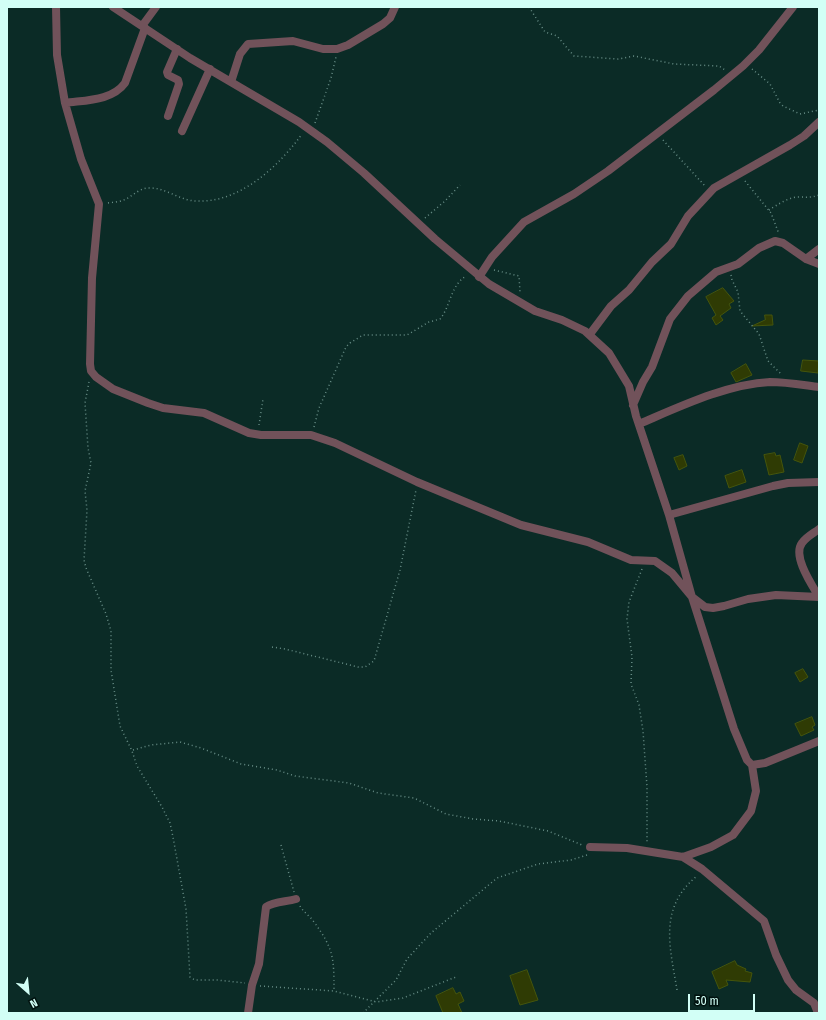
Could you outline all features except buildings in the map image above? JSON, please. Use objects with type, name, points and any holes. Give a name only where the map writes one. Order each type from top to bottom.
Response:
[{"type":"street","points":[[56,7],[57,54],[65,103],[81,159],[99,204],[92,278],[90,364],[91,371],[96,377],[113,389],[148,403],[163,408],[204,413],[237,429],[261,435],[311,435],[335,443],[417,482],[521,525],[588,542],[631,560],[655,561],[662,564],[692,597],[705,607],[713,608],[776,595],[819,597]]},
{"type":"street","points":[[113,7],[177,49],[309,129],[364,173],[417,223],[476,274],[518,301],[590,334],[609,353],[622,372],[629,386],[633,405],[669,515],[692,597],[736,735],[747,760],[752,765],[756,791],[751,811],[733,835],[722,842],[697,853],[683,857],[627,848],[591,850]]},
{"type":"street","points":[[65,103],[104,97],[120,91],[125,84],[143,27],[156,7]]},
{"type":"street","points":[[231,82],[244,47],[252,42],[293,41],[323,49],[337,49],[348,45],[383,24],[390,18],[395,7]]},
{"type":"street","points":[[476,274],[486,266],[506,241],[524,222],[591,182],[743,66],[769,39],[793,7]]},
{"type":"street","points":[[168,116],[179,84],[178,80],[168,75],[167,72],[177,49]]},
{"type":"street","points":[[182,130],[210,69]]},
{"type":"street","points":[[590,334],[611,306],[629,290],[652,262],[671,244],[688,216],[711,191],[794,142],[819,122]]},
{"type":"street","points":[[633,405],[643,382],[652,367],[670,319],[681,304],[716,272],[738,264],[770,242],[775,241],[784,243],[806,259],[819,264]]},
{"type":"street","points":[[806,259],[819,249]]},
{"type":"street","points":[[639,424],[740,386],[771,382],[819,387]]},
{"type":"street","points":[[669,515],[701,508],[773,486],[788,483],[819,482]]},
{"type":"street","points":[[819,529],[802,543],[799,551],[804,569],[819,597]]},
{"type":"street","points":[[752,765],[765,764],[819,740]]},
{"type":"street","points":[[683,857],[702,869],[764,921],[776,955],[788,980],[796,990],[814,1003],[818,1013]]},
{"type":"street","points":[[248,1013],[252,985],[259,964],[266,907],[270,904],[283,903],[296,899]]},
{"type":"path","points":[[529,7],[545,32],[557,36],[574,56],[578,58],[587,56],[618,59],[641,56],[674,64],[718,66],[724,68],[731,76]]},
{"type":"path","points":[[99,204],[124,200],[143,189],[150,188],[178,198],[197,201],[234,194],[251,184],[275,164],[309,129],[332,78],[337,49]]},
{"type":"path","points":[[743,66],[758,73],[768,81],[781,105],[800,114],[819,110]]},
{"type":"path","points":[[656,133],[711,191]]},
{"type":"path","points":[[739,174],[769,210],[784,243]]},
{"type":"path","points":[[417,223],[445,201],[460,185]]},
{"type":"path","points":[[769,210],[791,198],[812,198],[819,195]]},
{"type":"path","points":[[738,264],[731,278],[738,292],[740,311],[759,334],[768,361],[792,383]]},
{"type":"path","points":[[486,266],[519,276],[521,284],[518,301]]},
{"type":"path","points":[[311,435],[319,408],[346,347],[361,336],[407,335],[429,322],[440,319],[458,282],[476,274]]},
{"type":"path","points":[[96,377],[88,382],[85,403],[88,448],[91,463],[85,491],[87,510],[84,560],[106,614],[111,631],[111,670],[120,726],[132,751],[137,766],[170,823],[186,909],[190,977],[194,980],[238,982],[252,985],[334,991],[376,1002],[403,998],[456,977]]},
{"type":"path","points":[[261,435],[259,426],[263,399]]},
{"type":"path","points":[[272,647],[358,667],[364,667],[374,661],[400,570],[417,482]]},
{"type":"path","points":[[647,560],[640,572],[627,612],[632,657],[631,684],[639,705],[643,731],[647,787],[646,835],[648,852]]},
{"type":"path","points":[[132,751],[151,745],[180,742],[202,748],[241,764],[276,770],[295,776],[349,783],[378,793],[414,798],[446,814],[473,819],[499,821],[548,831],[591,850]]},
{"type":"path","points":[[281,845],[289,879],[296,899],[302,909],[312,919],[330,947],[334,958],[334,991]]},
{"type":"path","points":[[363,1013],[376,1002],[396,980],[407,959],[426,938],[497,878],[538,864],[571,860],[591,850]]},
{"type":"path","points":[[677,990],[670,940],[671,915],[676,900],[687,885],[702,869]]}]
